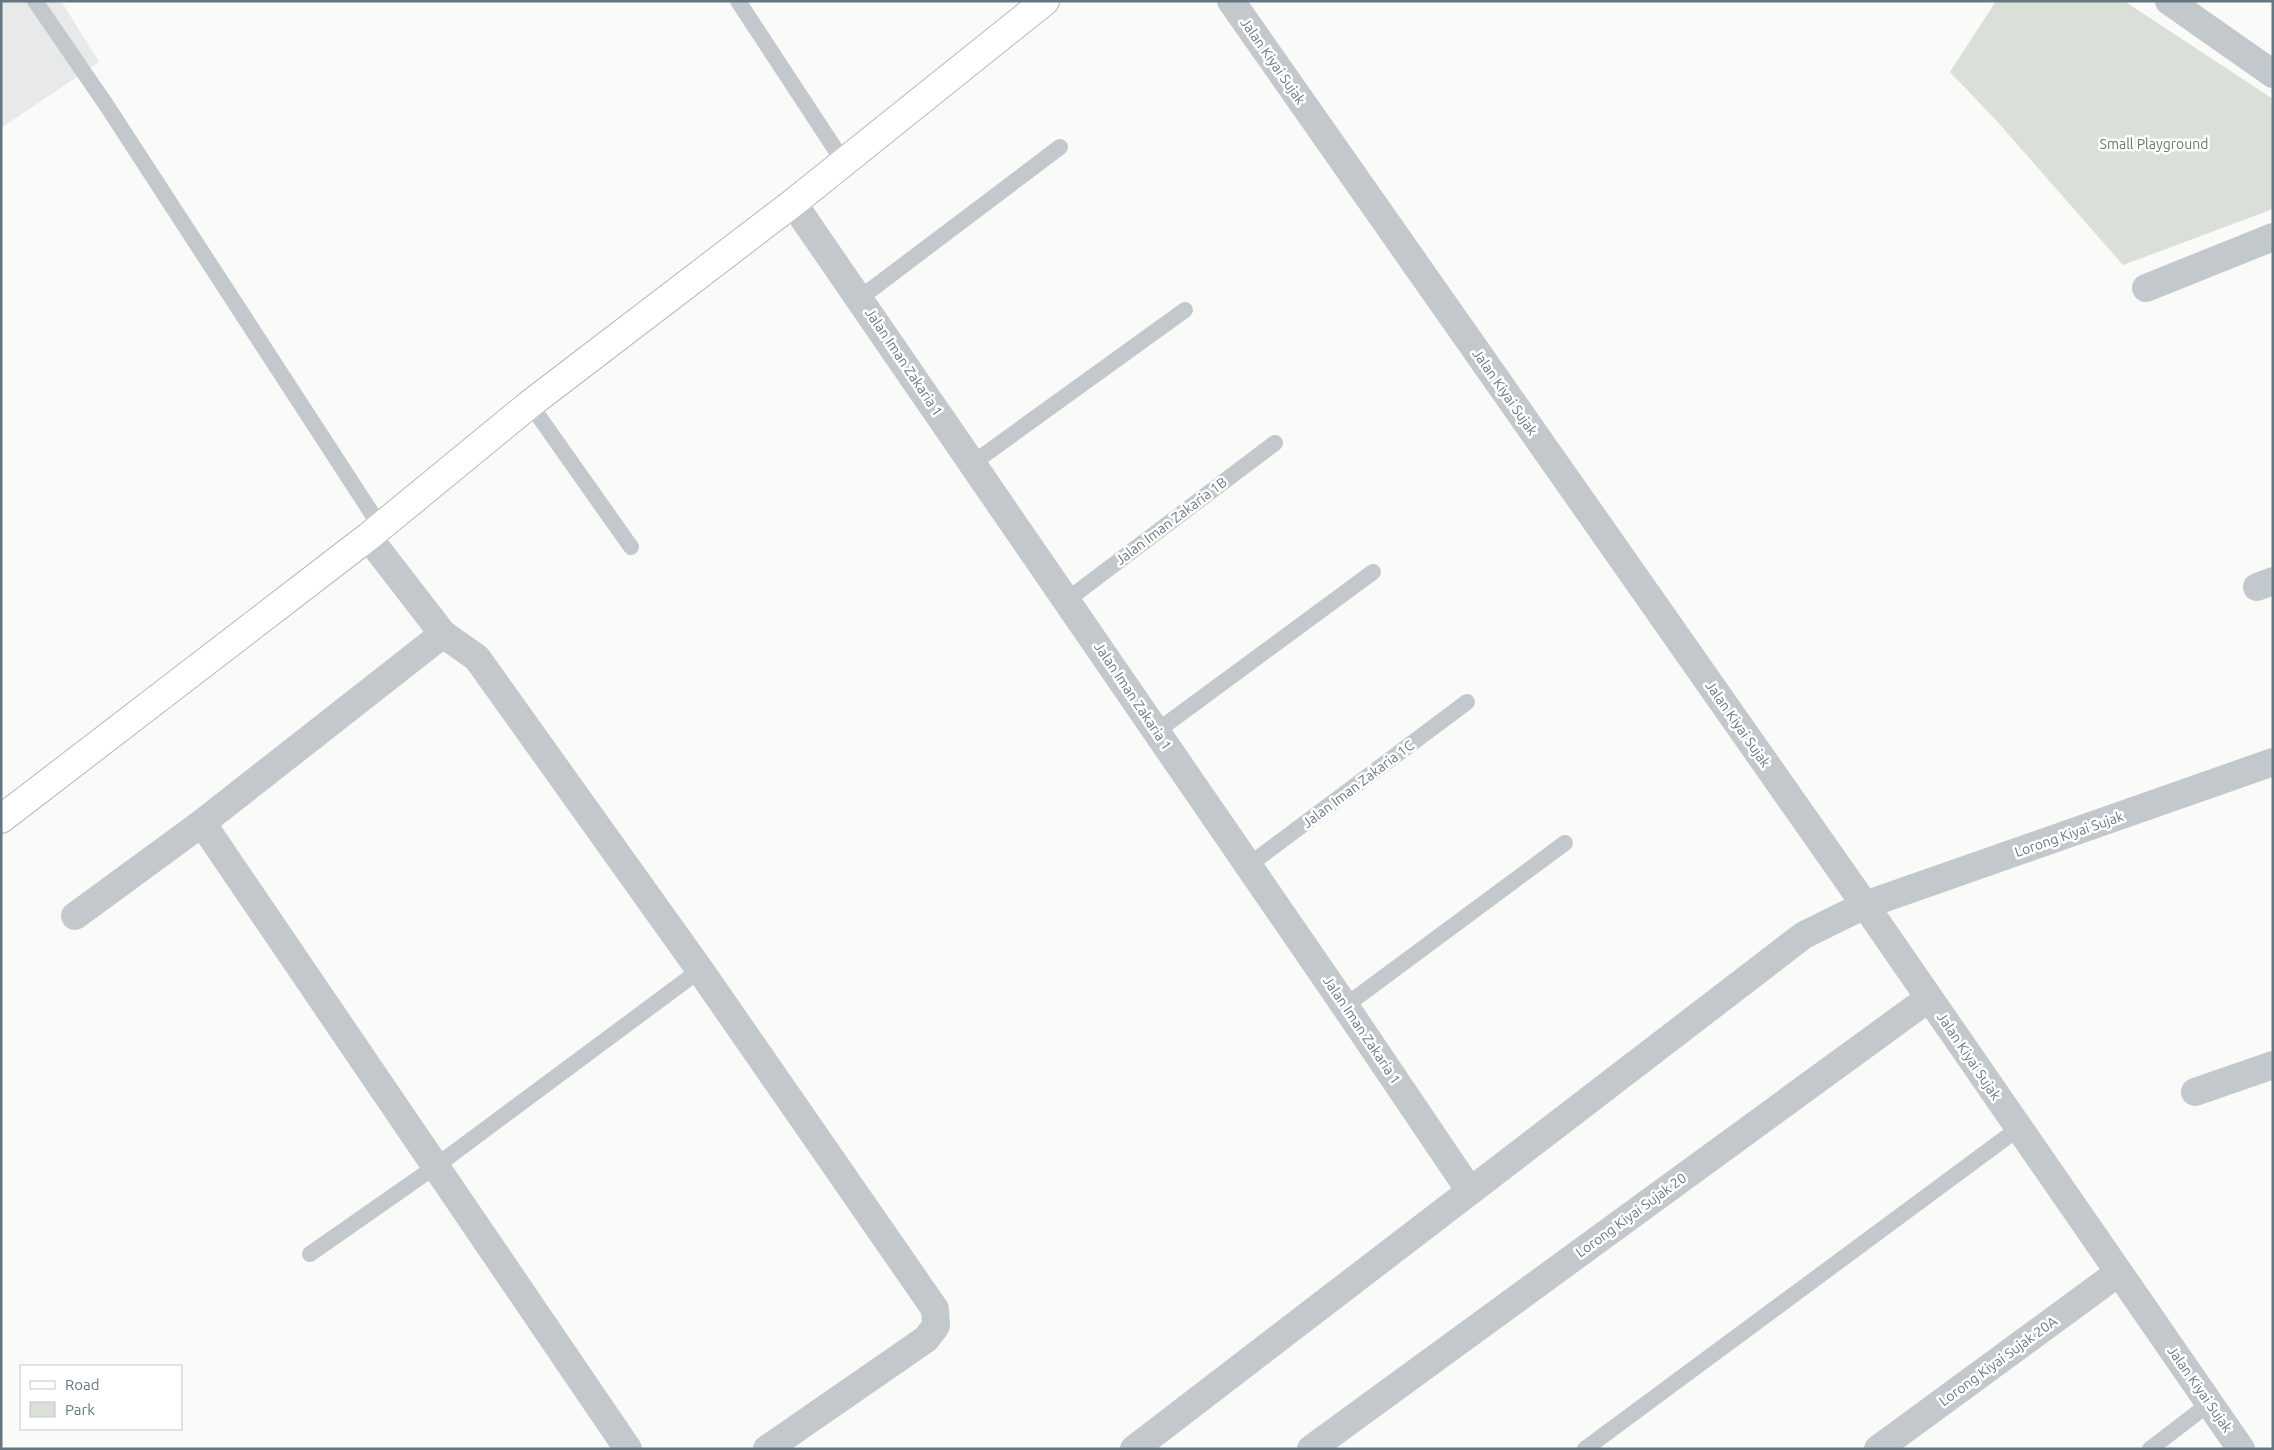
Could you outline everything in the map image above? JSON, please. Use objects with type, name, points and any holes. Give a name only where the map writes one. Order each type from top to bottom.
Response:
[{"type":"street","points":[[1,819],[374,532],[530,404],[793,203],[1045,1]]},
{"type":"street","name":"Jalan Kiyai Sujak","points":[[1231,1],[1865,905],[2241,1449]]},
{"type":"street","points":[[2169,1],[2273,74]]},
{"type":"street","name":"Jalan Iman Zakaria 1","points":[[793,203],[1249,865],[1470,1191]]},
{"type":"street","points":[[2146,288],[2273,237]]},
{"type":"street","points":[[374,532],[443,634],[477,658],[700,970],[934,1309],[936,1326],[926,1339],[767,1449]]},
{"type":"street","points":[[75,916],[202,823],[443,634]]},
{"type":"street","name":"Lorong Kiyai Sujak","points":[[1134,1449],[1804,935],[1865,905],[2273,762]]},
{"type":"street","points":[[202,823],[628,1449]]},
{"type":"street","name":"Lorong Kiyai Sujak 20","points":[[1311,1449],[1340,1440],[1929,998]]},
{"type":"street","points":[[2196,1092],[2273,1065]]},
{"type":"street","name":"Lorong Kiyai Sujak 20A","points":[[1878,1449],[2118,1273]]},
{"type":"lane","points":[[35,1],[107,106],[374,532]]},
{"type":"lane","points":[[738,1],[843,161]]},
{"type":"lane","points":[[860,298],[1060,147]]},
{"type":"lane","points":[[973,463],[1185,310]]},
{"type":"lane","points":[[530,404],[631,547]]},
{"type":"lane","name":"Jalan Iman Zakaria 1B","points":[[1067,600],[1275,443]]},
{"type":"lane","points":[[1157,731],[1373,572]]},
{"type":"lane","name":"Jalan Iman Zakaria 1C","points":[[1249,865],[1467,702]]},
{"type":"lane","points":[[1345,1006],[1565,843]]},
{"type":"lane","points":[[310,1254],[436,1166],[700,970]]},
{"type":"lane","points":[[1585,1449],[2018,1128]]},
{"type":"lane","points":[[2150,1449],[2210,1403]]},
{"type":"shaded area","points":[[1,1],[61,1],[99,62],[1,128]]},
{"type":"green space","name":"Small Playground","points":[[1996,1],[2124,1],[2273,99],[2273,209],[2123,265],[1994,118],[1950,72]]}]
